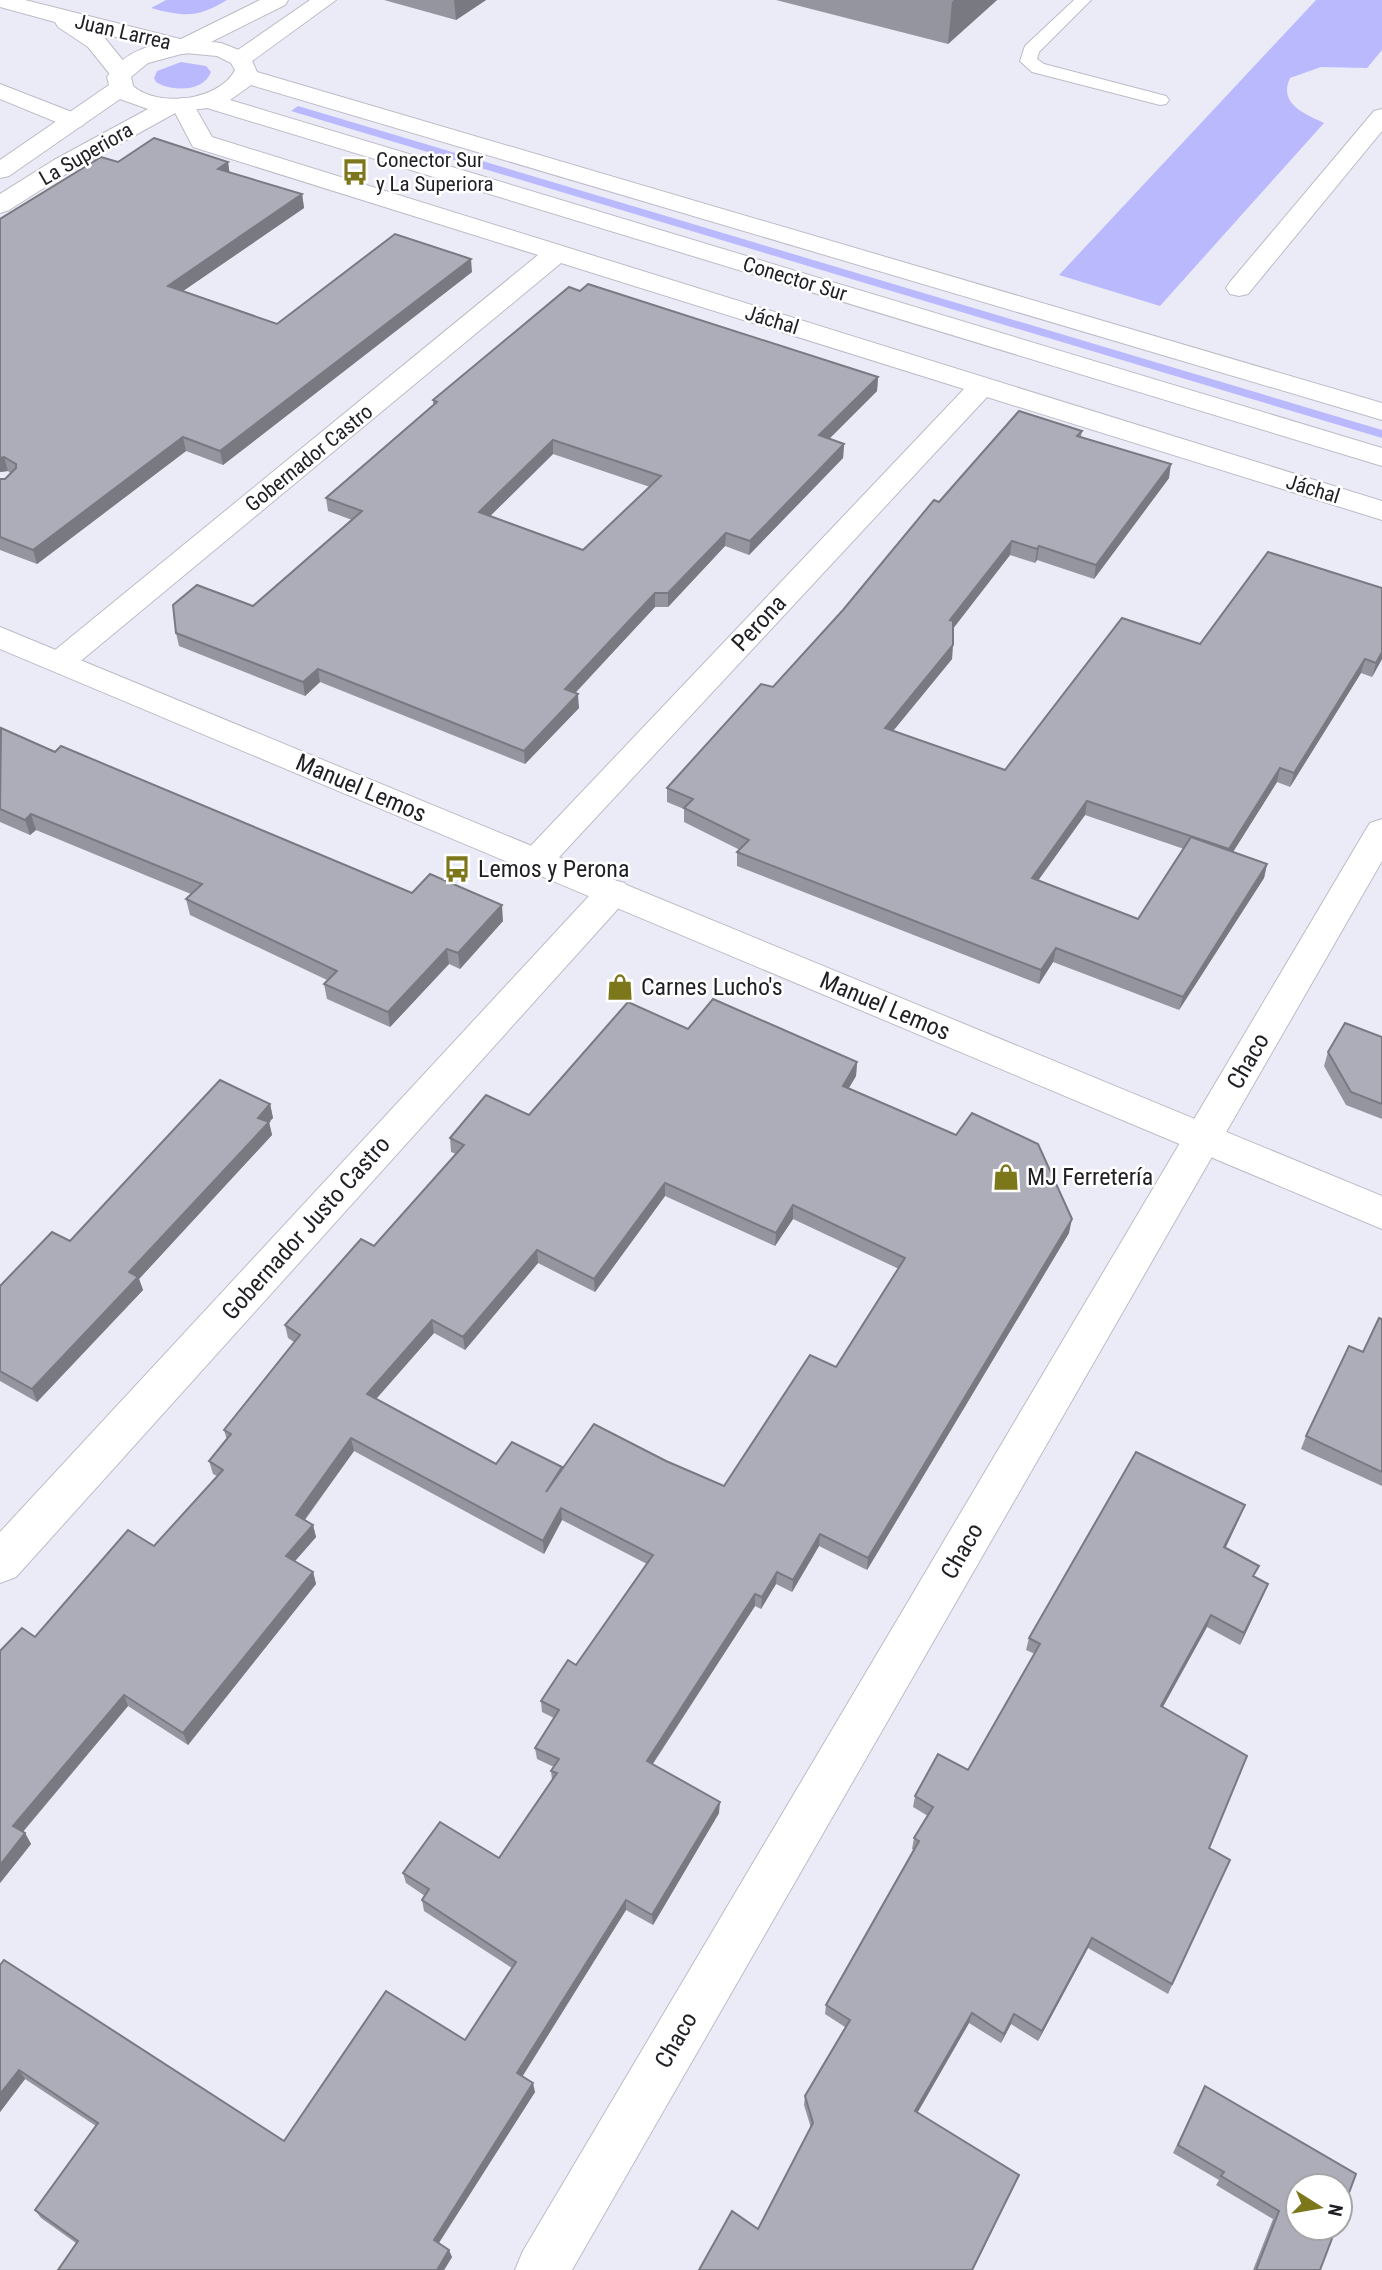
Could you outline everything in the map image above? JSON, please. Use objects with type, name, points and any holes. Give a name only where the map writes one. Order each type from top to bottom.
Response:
[{"type":"street","name":"Juan Larrea","points":[[0,0],[61,19],[102,24],[184,46]]},
{"type":"street","points":[[184,46],[277,0]]},
{"type":"street","points":[[243,67],[271,35],[325,0]]},
{"type":"street","name":"Juan Larrea","points":[[61,19],[96,42],[121,80]]},
{"type":"street","name":"Conector Sur","points":[[184,46],[221,49],[243,67],[1382,412]]},
{"type":"street","name":"La Superiora","points":[[0,171],[74,121],[121,80],[134,60],[149,53],[184,46]]},
{"type":"street","name":"La Superiora","points":[[0,205],[63,165],[188,104],[239,87],[243,67]]},
{"type":"street","name":"Conector Sur","points":[[121,80],[138,100],[188,104],[1382,457]]},
{"type":"street","points":[[0,91],[74,121]]},
{"type":"street","name":"Jáchal","points":[[188,104],[202,142],[1382,511]]},
{"type":"street","points":[[1239,288],[1382,116]]},
{"type":"street","name":"Gobernador Castro","points":[[60,662],[557,253]]},
{"type":"street","name":"Perona","points":[[536,860],[982,386]]},
{"type":"street","name":"Manuel Lemos","points":[[0,637],[1382,1213]]},
{"type":"street","name":"Chaco","points":[[542,2270],[1382,831]]},
{"type":"street","name":"Gobernador Justo Castro","points":[[0,1563],[613,892]]},
{"type":"lane","points":[[1083,0],[1031,50],[1028,61],[1038,68],[1160,100]]},
{"type":"shaded area","points":[[166,0],[227,0],[207,10],[190,14],[151,8]]},
{"type":"shaded area","points":[[1316,0],[1382,0],[1382,50],[1367,68],[1321,67],[1290,78],[1287,87],[1290,101],[1302,112],[1324,123],[1160,306],[1059,275]]},
{"type":"shaded area","points":[[181,62],[206,66],[211,72],[207,79],[194,87],[178,89],[156,82],[154,78],[157,71]]},
{"type":"shaded area","points":[[298,106],[1382,430],[1382,438],[291,111]]},
{"type":"building","points":[[154,138],[228,162],[218,169],[302,194],[168,286],[277,324],[395,234],[471,259],[220,451],[183,437],[33,550],[0,537],[0,479],[5,479],[16,468],[16,464],[4,457],[0,458],[0,219],[101,157],[118,162]]},
{"type":"building","points":[[588,284],[878,377],[819,435],[844,444],[750,541],[726,533],[668,593],[655,593],[565,689],[578,694],[524,751],[318,669],[303,682],[176,633],[173,605],[197,585],[253,606],[362,511],[326,498],[437,402],[433,400],[569,287],[580,291]],"holes":[[[553,440],[661,476],[583,550],[479,512]]]},
{"type":"building","points":[[1019,411],[1082,431],[1077,436],[1171,464],[1096,565],[1039,546],[1037,549],[1012,541],[950,620],[953,621],[953,645],[885,728],[1005,770],[1122,618],[1200,644],[1268,552],[1382,588],[1382,652],[1376,663],[1365,659],[1294,773],[1280,768],[1229,849],[1087,801],[1032,878],[1138,919],[1191,837],[1267,864],[1183,997],[1056,948],[1041,970],[737,852],[749,840],[684,808],[693,799],[667,788],[761,684],[773,687],[843,610],[934,500],[939,502]]},
{"type":"building","points":[[1,728],[55,752],[61,746],[412,893],[430,874],[502,905],[458,953],[447,949],[388,1012],[324,984],[337,971],[186,899],[202,884],[31,814],[25,820],[0,809]]},
{"type":"building","points":[[713,999],[857,1062],[843,1086],[956,1135],[972,1113],[1038,1144],[1072,1219],[868,1558],[820,1534],[793,1580],[777,1572],[762,1597],[755,1594],[647,1761],[720,1802],[652,1915],[626,1900],[517,2073],[533,2083],[434,2240],[449,2250],[437,2270],[58,2270],[78,2241],[35,2210],[98,2123],[19,2070],[0,2094],[0,1965],[4,1960],[284,2141],[386,1991],[465,2040],[516,1962],[422,1900],[429,1889],[403,1873],[440,1822],[499,1858],[557,1773],[551,1771],[559,1759],[535,1748],[559,1710],[541,1701],[568,1660],[576,1665],[653,1555],[561,1508],[543,1541],[351,1438],[296,1515],[313,1525],[286,1556],[313,1572],[183,1733],[124,1695],[13,1826],[25,1833],[0,1865],[0,1651],[22,1628],[35,1637],[128,1530],[154,1546],[223,1470],[209,1461],[231,1434],[224,1430],[300,1335],[285,1325],[361,1239],[374,1246],[464,1145],[450,1138],[486,1095],[529,1115],[628,1002],[688,1029]],"holes":[[[665,1183],[776,1233],[793,1205],[905,1258],[836,1367],[810,1355],[724,1486],[666,1461],[594,1424],[546,1492],[562,1467],[512,1442],[496,1464],[367,1394],[432,1320],[463,1337],[537,1250],[594,1279]]]},
{"type":"building","points":[[1345,1023],[1382,1037],[1382,1104],[1351,1092],[1328,1052]]},
{"type":"building","points":[[220,1080],[270,1104],[258,1118],[269,1122],[129,1272],[138,1277],[32,1389],[0,1371],[0,1286],[52,1232],[70,1241]]},
{"type":"building","points":[[1379,1318],[1382,1319],[1382,1472],[1306,1436],[1349,1346],[1363,1352]]},
{"type":"building","points":[[1136,1452],[1245,1505],[1224,1547],[1259,1566],[1253,1576],[1268,1584],[1244,1633],[1211,1615],[1161,1706],[1247,1756],[1209,1848],[1230,1860],[1172,1984],[1092,1938],[1042,2031],[1014,2014],[1004,2034],[972,2013],[915,2111],[1019,2175],[972,2270],[699,2270],[732,2211],[758,2229],[813,2123],[805,2096],[850,2020],[826,2005],[919,1841],[914,1838],[933,1807],[915,1796],[938,1754],[968,1770],[1040,1644],[1029,1638]]},
{"type":"building","points":[[1205,2086],[1353,2172],[1284,2172],[1284,2242],[1331,2242],[1320,2270],[1256,2270],[1279,2211],[1221,2176],[1224,2172],[1178,2145]]},
{"type":"place","name":"Conector Sur y La Superiora","points":[[355,172]]},
{"type":"place","name":"Lemos y Perona","points":[[457,869]]},
{"type":"place","name":"Carnes Lucho's","points":[[620,987]]},
{"type":"place","name":"MJ Ferretería","points":[[1006,1177]]}]
